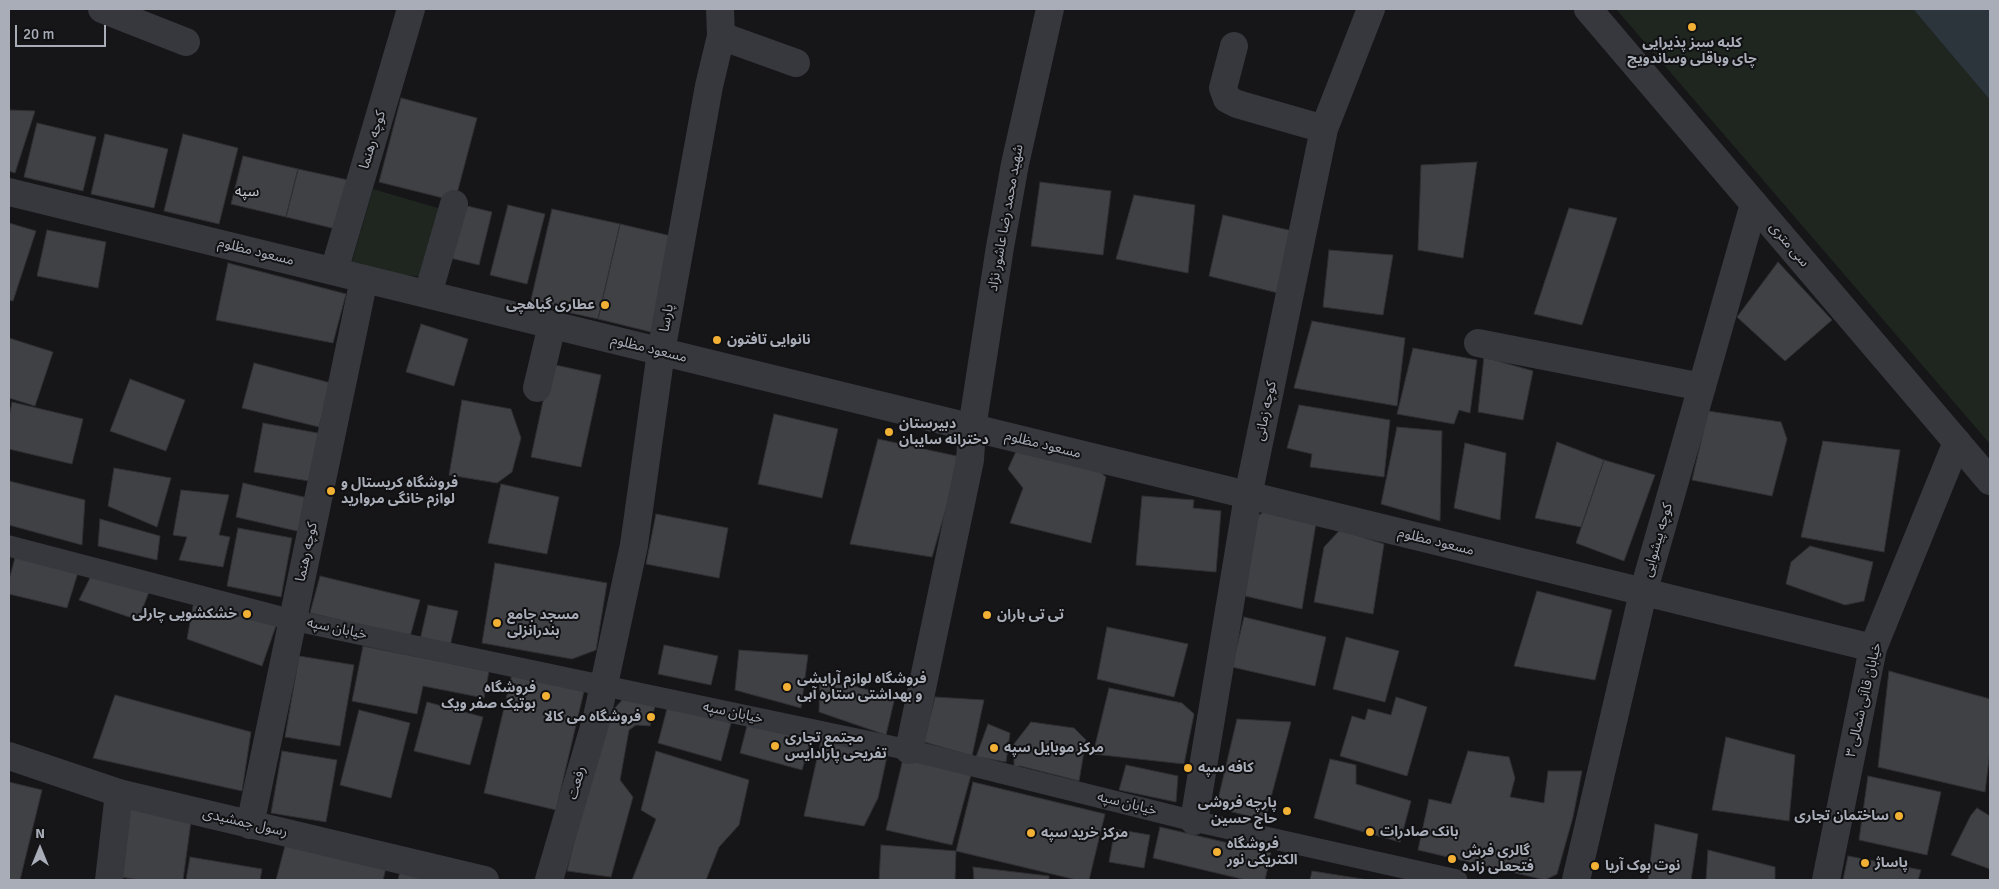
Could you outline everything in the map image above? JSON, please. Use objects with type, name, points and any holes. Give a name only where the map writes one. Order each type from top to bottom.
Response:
[{"type":"street","points":[[102,9],[186,42]]},
{"type":"street","name":"کوچه رهنما","points":[[334,271],[411,9]]},
{"type":"street","name":"پارسا","points":[[603,686],[634,545],[661,352],[709,86],[721,36],[720,9]]},
{"type":"street","name":"شهید محمد رضا عاشور نژاد","points":[[909,750],[970,460],[972,428],[1015,164],[1050,9]]},
{"type":"street","name":"کوچه زمانی","points":[[1194,821],[1248,496],[1324,129],[1371,9]]},
{"type":"street","name":"سی متری","points":[[1588,9],[1990,481]]},
{"type":"street","points":[[721,36],[796,63]]},
{"type":"street","points":[[1234,46],[1222,88],[1226,99],[1237,104],[1324,129]]},
{"type":"street","name":"مسعود مظلوم","points":[[9,192],[1873,648]]},
{"type":"street","points":[[428,294],[454,204]]},
{"type":"street","name":"کوچه پیشوایی","points":[[1576,880],[1643,593],[1754,204]]},
{"type":"street","name":"کوچه رهنما","points":[[250,824],[364,279]]},
{"type":"street","points":[[537,388],[552,325]]},
{"type":"street","points":[[1478,343],[1702,387]]},
{"type":"street","name":"خیابان قاآنی شمالی ۳","points":[[1826,880],[1873,648],[1957,442]]},
{"type":"street","name":"خیابان سپه","points":[[9,546],[292,620],[909,750],[1194,821],[1457,880]]},
{"type":"street","name":"رفعت","points":[[549,880],[597,717],[603,686]]},
{"type":"street","name":"رسول جمشیدی","points":[[9,756],[119,793],[485,880]]},
{"type":"street","points":[[110,880],[119,793]]},
{"type":"shaded area","points":[[1616,9],[1913,9],[1990,100],[1990,444]]},
{"type":"shaded area","points":[[1913,9],[1990,9],[1990,100]]},
{"type":"shaded area","points":[[373,189],[441,209],[431,278],[350,268]]},
{"type":"building","points":[[401,98],[477,118],[455,201],[379,182]]},
{"type":"building","points":[[9,103],[10,110],[35,111],[15,173],[9,171]]},
{"type":"building","points":[[37,123],[96,137],[83,191],[24,177]]},
{"type":"building","points":[[105,134],[168,149],[154,208],[91,194]]},
{"type":"building","points":[[183,134],[238,148],[219,224],[164,211]]},
{"type":"building","points":[[243,156],[298,169],[286,217],[231,204]]},
{"type":"building","points":[[1477,162],[1463,258],[1418,250],[1421,165]]},
{"type":"building","points":[[298,169],[348,180],[336,229],[286,217]]},
{"type":"building","points":[[1040,182],[1111,191],[1103,255],[1031,246]]},
{"type":"building","points":[[1134,195],[1195,205],[1188,273],[1116,259]]},
{"type":"building","points":[[459,204],[492,212],[479,265],[446,257]]},
{"type":"building","points":[[508,205],[545,214],[527,284],[490,275]]},
{"type":"building","points":[[1569,208],[1617,218],[1582,325],[1534,314]]},
{"type":"building","points":[[552,209],[620,224],[598,319],[530,304]]},
{"type":"building","points":[[1223,215],[1297,232],[1282,294],[1209,276]]},
{"type":"building","points":[[9,223],[36,231],[13,301],[9,300]]},
{"type":"building","points":[[620,224],[671,236],[651,332],[598,319]]},
{"type":"building","points":[[47,230],[106,242],[98,288],[37,276]]},
{"type":"building","points":[[1329,250],[1393,255],[1383,315],[1323,307]]},
{"type":"building","points":[[1778,262],[1832,320],[1785,361],[1737,317]]},
{"type":"building","points":[[228,263],[346,294],[333,343],[216,320]]},
{"type":"building","points":[[1312,321],[1405,338],[1397,406],[1294,388]]},
{"type":"building","points":[[421,324],[468,339],[454,386],[406,372]]},
{"type":"building","points":[[9,338],[53,352],[35,406],[9,398]]},
{"type":"building","points":[[1413,348],[1477,360],[1470,413],[1459,410],[1454,424],[1397,414]]},
{"type":"building","points":[[1484,357],[1533,371],[1523,420],[1478,412]]},
{"type":"building","points":[[254,363],[331,383],[319,427],[242,408]]},
{"type":"building","points":[[551,364],[601,375],[581,467],[531,457]]},
{"type":"building","points":[[130,379],[185,400],[166,451],[110,431]]},
{"type":"building","points":[[462,400],[511,409],[521,438],[512,472],[497,483],[449,475]]},
{"type":"building","points":[[12,402],[83,419],[72,464],[9,449],[9,417]]},
{"type":"building","points":[[1299,405],[1390,420],[1384,477],[1310,467],[1312,454],[1287,448]]},
{"type":"building","points":[[1708,411],[1781,422],[1787,439],[1772,496],[1692,480]]},
{"type":"building","points":[[774,414],[838,429],[822,498],[758,484]]},
{"type":"building","points":[[263,423],[323,434],[315,482],[254,472]]},
{"type":"building","points":[[1397,427],[1442,431],[1440,521],[1381,504]]},
{"type":"building","points":[[878,439],[961,457],[932,557],[850,544]]},
{"type":"building","points":[[1823,441],[1900,450],[1884,552],[1801,537]]},
{"type":"building","points":[[1557,442],[1604,460],[1581,527],[1535,518]]},
{"type":"building","points":[[1465,443],[1506,453],[1500,520],[1454,508]]},
{"type":"building","points":[[1018,447],[1093,466],[1106,477],[1091,543],[1010,523],[1023,488],[1008,469]]},
{"type":"building","points":[[1604,460],[1655,475],[1624,561],[1576,543]]},
{"type":"building","points":[[114,468],[171,478],[157,527],[108,506]]},
{"type":"building","points":[[9,481],[85,500],[82,545],[9,525]]},
{"type":"building","points":[[243,483],[308,498],[301,532],[236,517]]},
{"type":"building","points":[[501,484],[559,497],[547,554],[488,543]]},
{"type":"building","points":[[181,490],[229,495],[219,535],[230,537],[223,567],[179,560],[187,537],[173,535]]},
{"type":"building","points":[[1142,496],[1194,500],[1193,508],[1221,511],[1216,572],[1136,565]]},
{"type":"building","points":[[1275,505],[1317,517],[1302,609],[1245,596],[1256,517]]},
{"type":"building","points":[[656,514],[728,528],[719,578],[646,564]]},
{"type":"building","points":[[100,519],[160,536],[157,560],[98,546]]},
{"type":"building","points":[[238,528],[292,538],[281,597],[227,586]]},
{"type":"building","points":[[1340,530],[1384,544],[1373,614],[1314,602],[1324,547]]},
{"type":"building","points":[[1810,546],[1873,562],[1864,601],[1845,605],[1786,584],[1791,562]]},
{"type":"building","points":[[16,554],[80,566],[67,608],[9,594],[9,580]]},
{"type":"building","points":[[495,563],[607,583],[596,650],[572,659],[482,643]]},
{"type":"building","points":[[92,574],[151,587],[138,620],[79,600]]},
{"type":"building","points":[[320,576],[420,600],[410,637],[310,613]]},
{"type":"building","points":[[1537,591],[1612,610],[1595,680],[1514,666]]},
{"type":"building","points":[[194,601],[278,620],[262,666],[187,639]]},
{"type":"building","points":[[428,605],[458,611],[450,646],[420,640]]},
{"type":"building","points":[[1244,617],[1326,637],[1315,686],[1232,667]]},
{"type":"building","points":[[1107,627],[1188,644],[1174,697],[1097,679]]},
{"type":"building","points":[[1346,637],[1399,651],[1385,702],[1333,689]]},
{"type":"building","points":[[664,645],[718,656],[711,685],[658,674]]},
{"type":"building","points":[[363,646],[489,671],[484,698],[423,686],[417,714],[352,701]]},
{"type":"building","points":[[739,650],[808,655],[801,708],[735,690]]},
{"type":"building","points":[[299,656],[354,665],[340,746],[285,737]]},
{"type":"building","points":[[1889,671],[1990,699],[1990,751],[1985,792],[1878,767]]},
{"type":"building","points":[[512,674],[584,691],[556,810],[484,793]]},
{"type":"building","points":[[820,677],[895,697],[886,735],[819,712]]},
{"type":"building","points":[[1109,688],[1182,703],[1194,714],[1184,764],[1093,754]]},
{"type":"building","points":[[115,695],[251,732],[242,791],[93,758]]},
{"type":"building","points":[[935,697],[984,700],[972,756],[924,742]]},
{"type":"building","points":[[1396,697],[1427,707],[1407,776],[1340,756],[1352,716],[1365,720],[1368,709],[1391,715]]},
{"type":"building","points":[[624,698],[656,702],[650,726],[636,725],[629,730],[620,780],[633,797],[611,877],[567,871],[602,722]]},
{"type":"building","points":[[427,702],[483,717],[470,765],[414,751]]},
{"type":"building","points":[[668,705],[731,723],[721,761],[658,743]]},
{"type":"building","points":[[359,710],[410,723],[391,798],[340,785]]},
{"type":"building","points":[[1237,719],[1291,722],[1265,820],[1216,808]]},
{"type":"building","name":"مجتمع تجاری تفریحی پارادایس","points":[[748,722],[811,740],[802,770],[740,753]]},
{"type":"building","points":[[1031,722],[1074,728],[1086,740],[1079,781],[1020,766],[1014,767],[1014,744]]},
{"type":"building","points":[[988,724],[1010,733],[1006,762],[976,757]]},
{"type":"building","points":[[1726,737],[1795,755],[1789,821],[1712,810]]},
{"type":"building","points":[[821,741],[888,752],[878,798],[864,826],[804,816]]},
{"type":"building","points":[[282,751],[337,760],[326,822],[271,813]]},
{"type":"building","points":[[656,751],[749,780],[739,825],[719,847],[706,880],[632,880],[656,819],[641,810]]},
{"type":"building","points":[[1468,751],[1509,757],[1515,778],[1510,797],[1544,803],[1548,771],[1582,771],[1573,817],[1557,874],[1545,880],[1418,850],[1429,799],[1451,804]]},
{"type":"building","points":[[903,759],[971,775],[952,845],[886,830]]},
{"type":"building","points":[[1330,759],[1356,765],[1356,784],[1411,801],[1400,842],[1314,818]]},
{"type":"building","points":[[1126,765],[1178,776],[1176,802],[1119,790]]},
{"type":"building","name":"ساختمان تجاری","points":[[1868,776],[1941,792],[1927,855],[1859,840]]},
{"type":"building","points":[[9,782],[42,790],[20,880],[9,880]]},
{"type":"building","name":"مرکز خرید سپه","points":[[973,782],[1105,814],[1089,880],[1077,880],[956,851]]},
{"type":"building","points":[[130,805],[192,814],[183,880],[140,880],[120,877]]},
{"type":"building","points":[[1977,808],[1990,816],[1990,869],[1951,855],[1971,815]]},
{"type":"building","points":[[1655,824],[1698,834],[1691,880],[1648,880]]},
{"type":"building","points":[[1160,827],[1271,853],[1265,880],[1246,880],[1153,858]]},
{"type":"building","points":[[1115,829],[1150,835],[1144,868],[1109,862]]},
{"type":"building","points":[[286,842],[386,868],[383,880],[276,880]]},
{"type":"building","points":[[881,845],[956,851],[955,880],[879,880]]},
{"type":"building","points":[[1708,850],[1775,867],[1775,880],[1706,880]]},
{"type":"building","name":"پاساژ","points":[[1848,856],[1921,870],[1918,880],[1843,880]]},
{"type":"building","points":[[190,857],[262,869],[260,880],[186,880]]},
{"type":"building","points":[[401,866],[456,880],[398,880]]},
{"type":"building","points":[[973,867],[1049,876],[1049,880],[974,880]]},
{"type":"building","points":[[1312,871],[1369,880],[1310,880]]},
{"type":"place","name":"کلبه سبز پذیرایی چای وباقلی وساندویچ","points":[[1692,27]]},
{"type":"place","name":"عطاری گیاهچی","points":[[605,305]]},
{"type":"place","name":"نانوایی تافتون","points":[[717,340]]},
{"type":"place","name":"دبیرستان دخترانه سایبان","points":[[889,432]]},
{"type":"place","name":"فروشگاه کریستال و لوازم خانگی مروارید","points":[[331,491]]},
{"type":"place","name":"خشکشویی چارلی","points":[[247,614]]},
{"type":"place","name":"تی تی باران","points":[[987,615]]},
{"type":"place","name":"مسجد جامع بندرانزلی","points":[[497,623]]},
{"type":"place","name":"فروشگاه لوازم آرایشی و بهداشتی ستاره آبی","points":[[787,687]]},
{"type":"place","name":"فروشگاه بوتیک صفر ویک","points":[[546,696]]},
{"type":"place","name":"فروشگاه می کالا","points":[[651,717]]},
{"type":"place","name":"مجتمع تجاری تفریحی پارادایس","points":[[775,746]]},
{"type":"place","name":"مرکز موبایل سپه","points":[[994,748]]},
{"type":"place","name":"کافه سپه","points":[[1188,768]]},
{"type":"place","name":"پارچه فروشی حاج حسین","points":[[1287,811]]},
{"type":"place","name":"ساختمان تجاری","points":[[1899,816]]},
{"type":"place","name":"بانک صادرات","points":[[1370,832]]},
{"type":"place","name":"مرکز خرید سپه","points":[[1031,833]]},
{"type":"place","name":"فروشگاه الکتریکی نور","points":[[1217,852]]},
{"type":"place","name":"گالری فرش فتحعلی زاده","points":[[1452,859]]},
{"type":"place","name":"پاساژ","points":[[1865,863]]},
{"type":"place","name":"نوت بوک آریا","points":[[1595,866]]},
{"type":"district","name":"سپه","points":[[247,192]]}]
